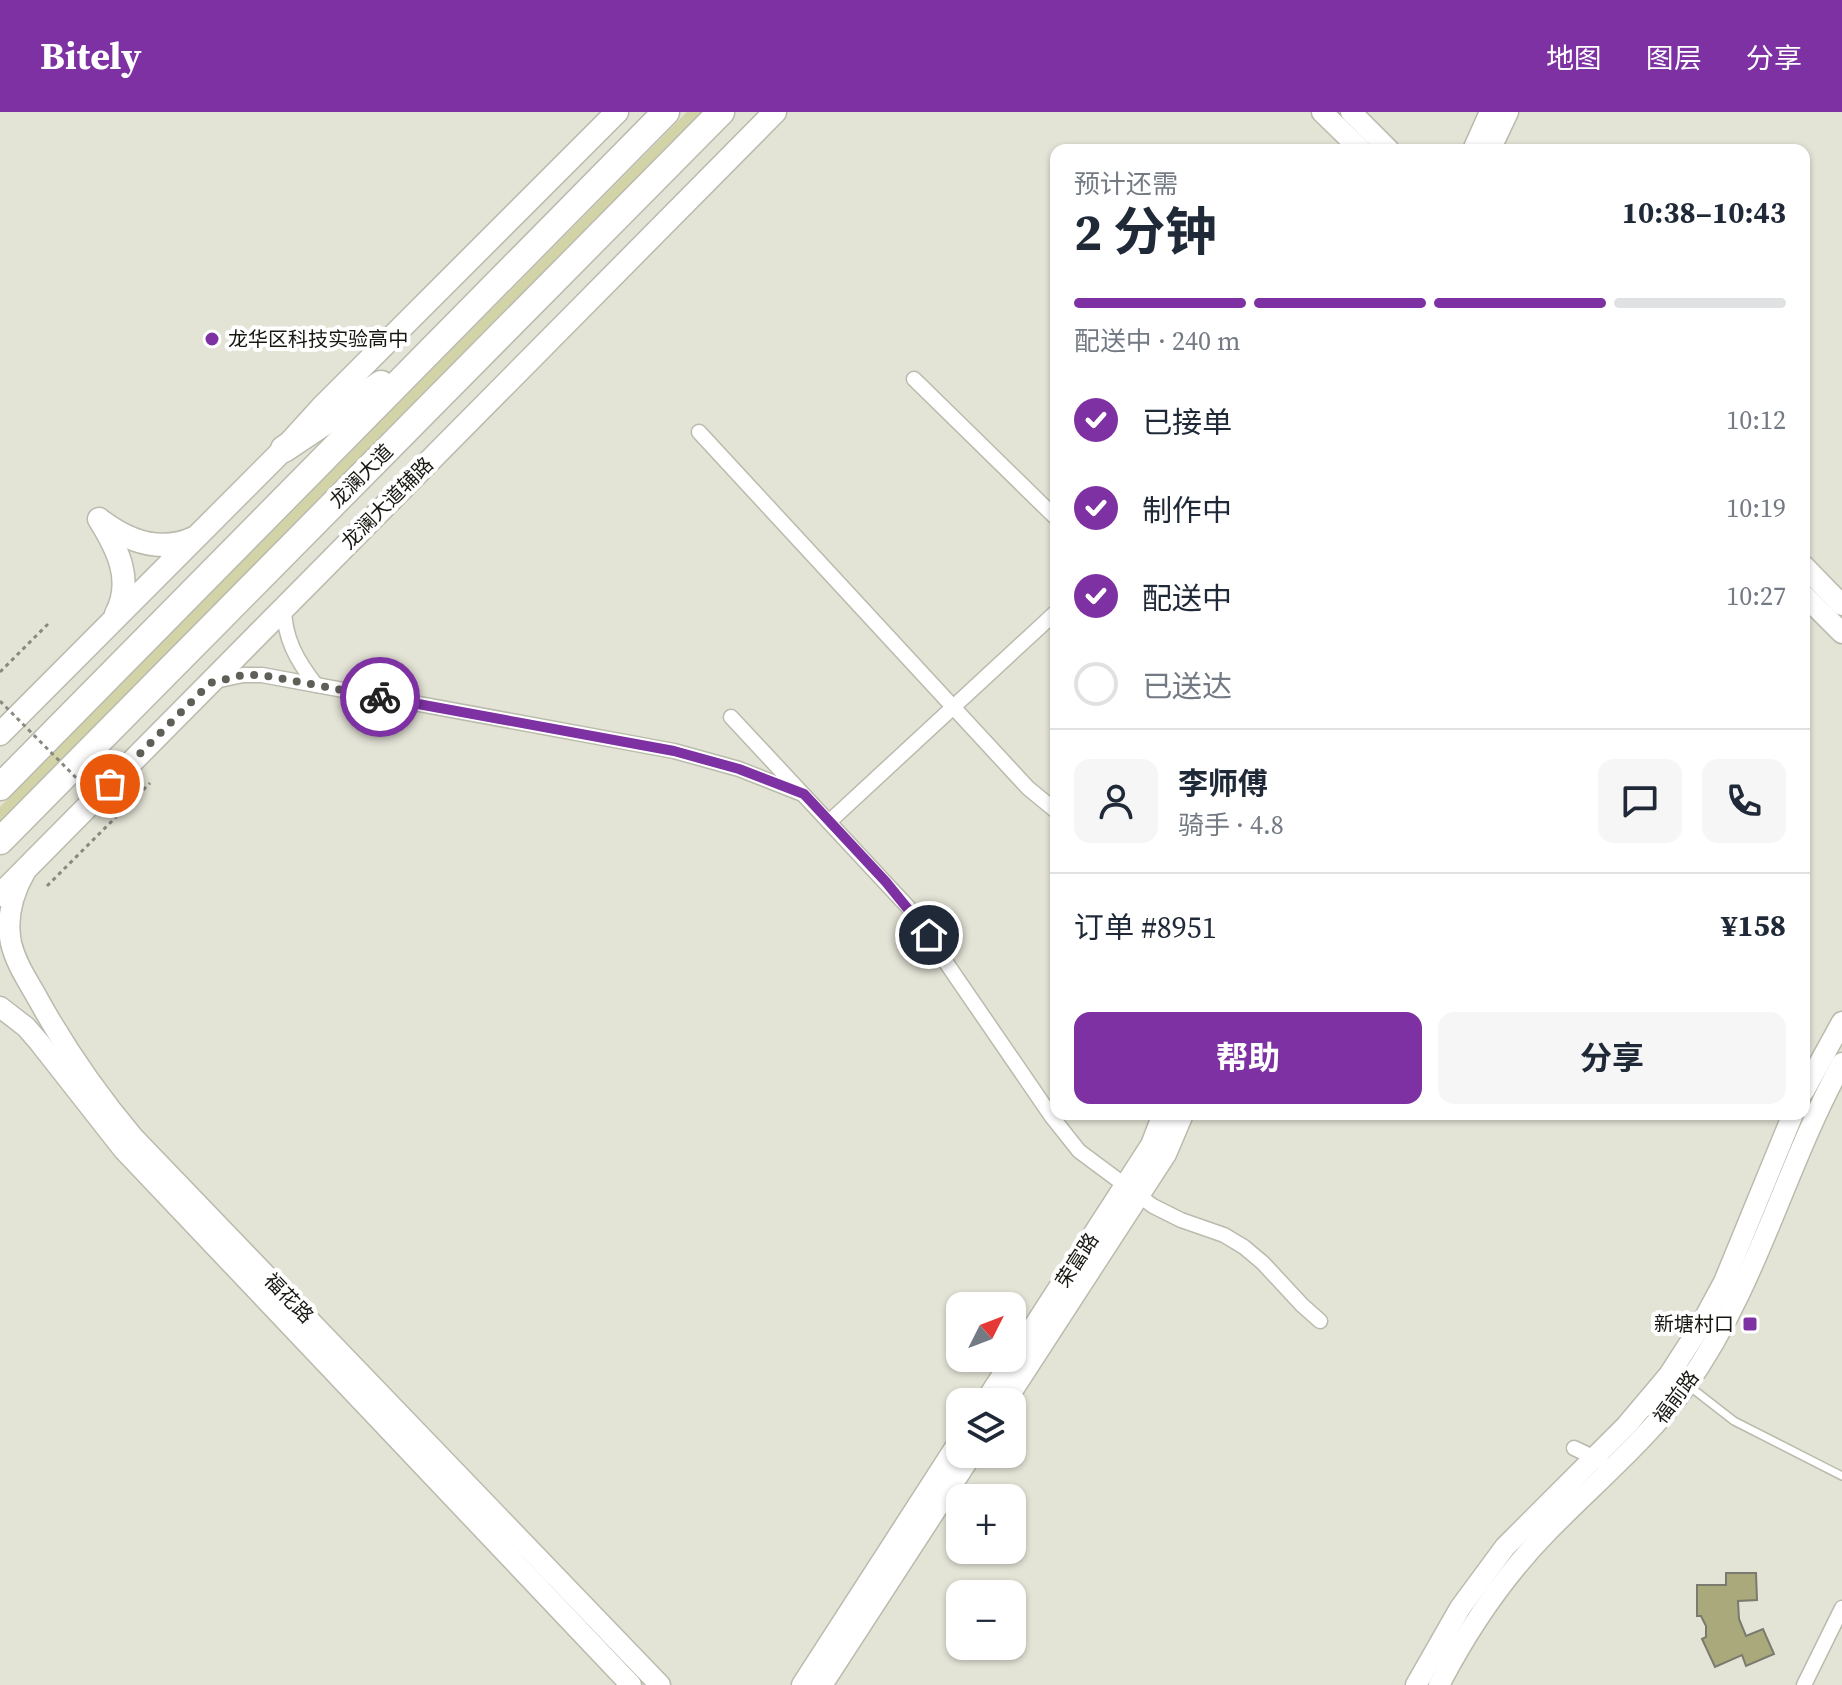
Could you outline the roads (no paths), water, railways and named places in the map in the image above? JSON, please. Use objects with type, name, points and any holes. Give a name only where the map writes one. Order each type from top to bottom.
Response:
[{"type":"highway","name":"龙澜大道","points":[[0,787],[666,112]]},
{"type":"highway","name":"龙澜大道","points":[[0,841],[721,112]]},
{"type":"highway","points":[[284,449],[427,353]]},
{"type":"main road","points":[[0,734],[617,112]]},
{"type":"main road","name":"龙澜大道辅路","points":[[0,895],[775,112]]},
{"type":"main road","points":[[115,618],[125,589],[123,567],[99,519],[121,535],[154,545],[172,545],[197,537]]},
{"type":"street","points":[[1322,112],[1355,144]]},
{"type":"street","points":[[1351,112],[1383,144]]},
{"type":"street","points":[[1476,144],[1490,112]]},
{"type":"street","points":[[1493,144],[1508,112]]},
{"type":"street","points":[[914,379],[1050,512]]},
{"type":"street","points":[[699,432],[1028,788],[1050,806]]},
{"type":"street","points":[[1810,572],[1842,605]]},
{"type":"street","points":[[1810,601],[1842,633]]},
{"type":"street","points":[[284,607],[288,640],[316,685]]},
{"type":"street","points":[[829,822],[1050,618]]},
{"type":"street","points":[[210,683],[252,675],[674,751],[739,769],[804,794]]},
{"type":"street","points":[[731,717],[908,907],[1050,1112]]},
{"type":"street","name":"福花路","points":[[30,865],[13,900],[11,940],[15,958],[50,1020],[104,1102],[133,1137],[660,1685]]},
{"type":"street","name":"福花路","points":[[0,1007],[26,1027],[39,1042],[123,1149],[631,1685]]},
{"type":"street","name":"福前路","points":[[1810,1096],[1842,1022]]},
{"type":"street","name":"福前路","points":[[1810,1096],[1842,1063]]},
{"type":"street","points":[[1055,1120],[1079,1151],[1164,1213],[1224,1235],[1244,1247],[1320,1321]]},
{"type":"street","name":"荣富路","points":[[1013,1388],[1132,1191],[1161,1120]]},
{"type":"street","name":"荣富路","points":[[995,1388],[1132,1191],[1166,1154],[1180,1120]]},
{"type":"street","name":"福前路","points":[[1416,1685],[1440,1640],[1482,1577],[1531,1519],[1635,1417],[1669,1375],[1698,1330],[1735,1258],[1791,1120]]},
{"type":"street","name":"福前路","points":[[1439,1685],[1477,1619],[1521,1561],[1651,1431],[1716,1340],[1742,1292],[1802,1120]]},
{"type":"street","points":[[1574,1448],[1616,1467]]},
{"type":"street","points":[[802,1685],[946,1462]]},
{"type":"street","points":[[829,1683],[963,1468]]},
{"type":"street","points":[[1804,1685],[1842,1608]]},
{"type":"lane","points":[[1687,1384],[1734,1421],[1842,1476]]},
{"type":"place","name":"龙华区科技实验高中","points":[[212,339]]},
{"type":"place","name":"新塘村口","points":[[1750,1324]]}]
